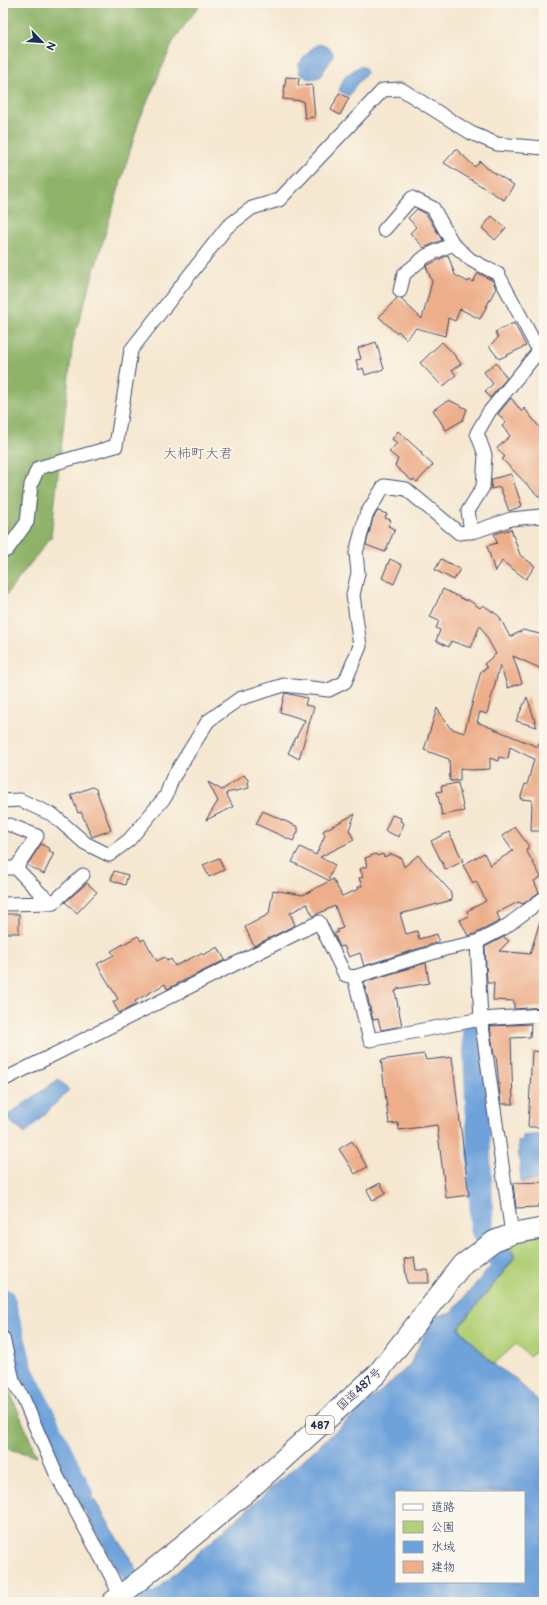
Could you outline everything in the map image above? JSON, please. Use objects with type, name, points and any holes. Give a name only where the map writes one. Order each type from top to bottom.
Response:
[{"type":"highway","name":"国道487号","points":[[120,1597],[248,1491],[377,1374],[463,1264],[494,1241],[512,1234],[544,1228]]},
{"type":"street","points":[[3,551],[7,550],[26,522],[31,485],[38,468],[116,446],[131,350],[227,228],[252,208],[279,200],[383,90],[401,89],[471,133],[497,144],[544,148]]},
{"type":"street","points":[[384,230],[412,198],[433,208],[453,244],[471,260],[498,274],[541,352],[489,412],[477,433],[485,455],[483,487],[468,511],[471,532]]},
{"type":"street","points":[[400,291],[404,274],[426,256],[453,244]]},
{"type":"street","points":[[3,801],[20,800],[53,815],[85,843],[109,855],[129,840],[166,796],[172,778],[208,721],[238,699],[284,685],[329,690],[345,682],[360,646],[353,595],[358,573],[356,553],[366,515],[384,486],[406,489],[459,533],[471,532],[511,519],[541,516],[544,514]]},
{"type":"street","points":[[10,825],[37,836],[10,868],[53,903]]},
{"type":"street","points":[[3,904],[53,903],[83,875]]},
{"type":"street","points":[[3,1080],[319,922],[345,975],[354,977],[445,949],[477,942],[504,928],[544,898]]},
{"type":"street","points":[[477,942],[481,1019],[512,1234]]},
{"type":"street","points":[[354,977],[370,1040],[481,1019],[544,1015]]},
{"type":"street","points":[[3,1338],[13,1380],[23,1398],[57,1476],[120,1597]]},
{"type":"green space","points":[[3,3],[201,3],[174,40],[139,121],[73,341],[51,537],[3,599]]},
{"type":"green space","points":[[544,1233],[544,1344],[529,1357],[516,1344],[494,1364],[459,1328],[516,1257],[507,1243]]},
{"type":"green space","points":[[3,1372],[5,1380],[37,1456],[3,1448]]},
{"type":"water","points":[[317,45],[322,45],[329,48],[333,53],[333,56],[320,77],[309,79],[300,74],[298,65],[310,50]]},
{"type":"water","points":[[360,66],[365,68],[367,73],[355,86],[349,96],[339,91],[345,76]]},
{"type":"water","points":[[59,1079],[69,1090],[25,1134],[5,1117]]},
{"type":"water","points":[[544,1134],[544,1180],[521,1182],[518,1142],[523,1141],[523,1136]]},
{"type":"water","points":[[507,1246],[515,1257],[458,1328],[493,1364],[513,1377],[544,1406],[544,1602],[137,1602],[107,1553],[63,1468],[74,1459],[84,1483],[152,1594],[409,1366],[434,1316],[450,1314],[492,1265],[489,1255],[497,1249]]},
{"type":"building","points":[[286,77],[299,78],[298,86],[312,85],[315,117],[305,118],[303,101],[283,99]]},
{"type":"building","points":[[339,93],[349,98],[340,115],[331,110]]},
{"type":"building","points":[[456,149],[475,167],[480,161],[487,168],[514,185],[504,200],[444,163]]},
{"type":"building","points":[[417,209],[425,213],[442,240],[424,248],[410,233],[416,227],[408,218]]},
{"type":"building","points":[[492,216],[506,228],[495,240],[482,228]]},
{"type":"building","points":[[448,255],[455,275],[468,282],[469,280],[473,282],[478,273],[493,281],[496,288],[480,319],[460,309],[455,321],[448,318],[445,336],[416,328],[406,339],[398,331],[396,333],[379,317],[397,298],[401,299],[422,319],[432,282],[426,266]]},
{"type":"building","points":[[514,323],[526,346],[499,359],[489,346],[498,338],[495,332]]},
{"type":"building","points":[[376,342],[384,369],[365,375],[363,368],[359,370],[356,360],[361,359],[358,348]]},
{"type":"building","points":[[442,342],[461,364],[452,370],[456,375],[443,387],[420,363]]},
{"type":"building","points":[[496,363],[507,378],[490,398],[485,391],[493,384],[484,372]]},
{"type":"building","points":[[511,398],[522,412],[524,408],[544,433],[544,502],[502,459],[505,457],[497,448],[510,436],[502,426],[506,423],[498,414]]},
{"type":"building","points":[[449,400],[467,409],[463,420],[446,430],[433,410]]},
{"type":"building","points":[[398,431],[433,465],[417,482],[413,479],[412,481],[395,466],[398,459],[389,452],[397,443],[392,439]]},
{"type":"building","points":[[511,474],[522,506],[509,511],[500,487],[491,489],[492,479]]},
{"type":"building","points":[[378,511],[387,514],[385,518],[391,520],[388,526],[395,529],[385,552],[366,545],[373,518]]},
{"type":"building","points":[[511,529],[520,555],[535,566],[526,579],[502,561],[495,572],[487,546],[497,543],[494,534]]},
{"type":"building","points":[[390,559],[402,565],[394,584],[382,578]]},
{"type":"building","points":[[441,559],[460,569],[454,580],[435,570]]},
{"type":"building","points":[[443,589],[467,601],[467,599],[480,608],[483,605],[499,616],[510,637],[523,630],[544,635],[544,670],[513,656],[522,683],[508,688],[500,665],[487,714],[480,712],[477,722],[538,747],[541,736],[544,736],[544,831],[531,831],[532,800],[520,799],[525,784],[527,785],[534,759],[510,747],[508,759],[499,757],[498,761],[490,758],[490,769],[469,770],[460,768],[460,781],[450,781],[449,759],[424,750],[437,708],[450,728],[464,733],[481,671],[487,668],[484,664],[496,654],[480,625],[471,648],[451,641],[449,647],[436,641],[440,630],[436,628],[439,621],[430,617]]},
{"type":"building","points":[[285,693],[307,698],[305,705],[314,707],[299,759],[288,753],[305,720],[280,712]]},
{"type":"building","points":[[527,697],[537,727],[516,721]]},
{"type":"building","points":[[244,775],[248,780],[249,788],[226,793],[233,807],[206,820],[218,801],[208,782],[222,790]]},
{"type":"building","points":[[458,783],[464,811],[442,815],[437,792],[442,791],[441,786]]},
{"type":"building","points":[[92,787],[96,789],[111,830],[92,837],[81,812],[78,813],[71,795]]},
{"type":"building","points":[[263,811],[298,827],[298,832],[293,841],[256,824]]},
{"type":"building","points":[[355,814],[349,830],[354,840],[320,857],[335,865],[328,880],[292,862],[300,847],[316,855],[325,835],[323,831]]},
{"type":"building","points":[[392,815],[401,818],[400,821],[404,823],[399,837],[385,831]]},
{"type":"building","points":[[515,827],[528,845],[528,849],[526,850],[541,877],[534,881],[539,892],[523,904],[518,902],[497,913],[500,921],[468,936],[460,920],[469,916],[467,911],[486,901],[476,881],[473,883],[463,865],[484,853],[490,865],[513,851],[502,836]]},
{"type":"building","points":[[449,832],[463,861],[446,870],[431,841]]},
{"type":"building","points":[[41,844],[50,849],[49,851],[54,853],[44,874],[27,865]]},
{"type":"building","points":[[376,854],[377,856],[383,854],[384,857],[391,854],[401,858],[404,867],[418,855],[450,891],[452,900],[400,914],[406,934],[417,931],[419,939],[437,934],[439,942],[364,966],[360,953],[349,957],[344,946],[340,947],[334,934],[338,932],[337,930],[343,928],[335,906],[313,916],[307,904],[290,913],[295,925],[254,946],[245,927],[269,914],[273,890],[303,895],[333,879],[342,896],[359,889],[358,887],[362,886],[359,878],[363,877],[360,869],[367,866],[365,858]]},
{"type":"building","points":[[219,858],[224,870],[209,877],[203,865]]},
{"type":"building","points":[[114,871],[128,875],[125,885],[111,880]]},
{"type":"building","points":[[87,883],[97,892],[77,913],[65,902]]},
{"type":"building","points":[[3,914],[19,914],[19,933],[3,933]]},
{"type":"building","points":[[541,918],[544,918],[544,1007],[514,1009],[514,1001],[493,1000],[494,983],[487,983],[485,947],[504,937],[509,941],[499,951],[530,954]]},
{"type":"building","points":[[138,936],[141,941],[144,939],[157,961],[165,957],[168,961],[171,959],[175,966],[201,953],[203,955],[218,947],[225,960],[167,989],[165,984],[135,1001],[137,1004],[119,1013],[113,1002],[118,999],[97,964],[114,955],[111,951]]},
{"type":"building","points":[[426,963],[429,983],[397,989],[397,991],[395,991],[402,1026],[381,1030],[378,1019],[373,1020],[364,982]]},
{"type":"building","points":[[531,1024],[530,1037],[511,1038],[513,1104],[501,1104],[496,1056],[494,1056],[490,1026]]},
{"type":"building","points":[[532,1051],[544,1052],[544,1127],[528,1127]]},
{"type":"building","points":[[424,1054],[426,1060],[452,1057],[469,1195],[446,1198],[437,1125],[399,1130],[398,1123],[389,1124],[381,1060]]},
{"type":"building","points":[[352,1141],[367,1167],[355,1174],[339,1149]]},
{"type":"building","points":[[544,1182],[544,1205],[538,1205],[538,1207],[516,1208],[513,1183]]},
{"type":"building","points":[[380,1183],[386,1193],[373,1201],[367,1190]]},
{"type":"building","points":[[414,1257],[416,1270],[428,1270],[429,1283],[407,1283],[404,1259]]},
{"type":"waterway","points":[[474,1026],[482,1228],[492,1253]]},
{"type":"waterway","points":[[3,1300],[22,1372],[81,1494]]},
{"type":"district","name":"大柿町大君","points":[[198,453]]}]
